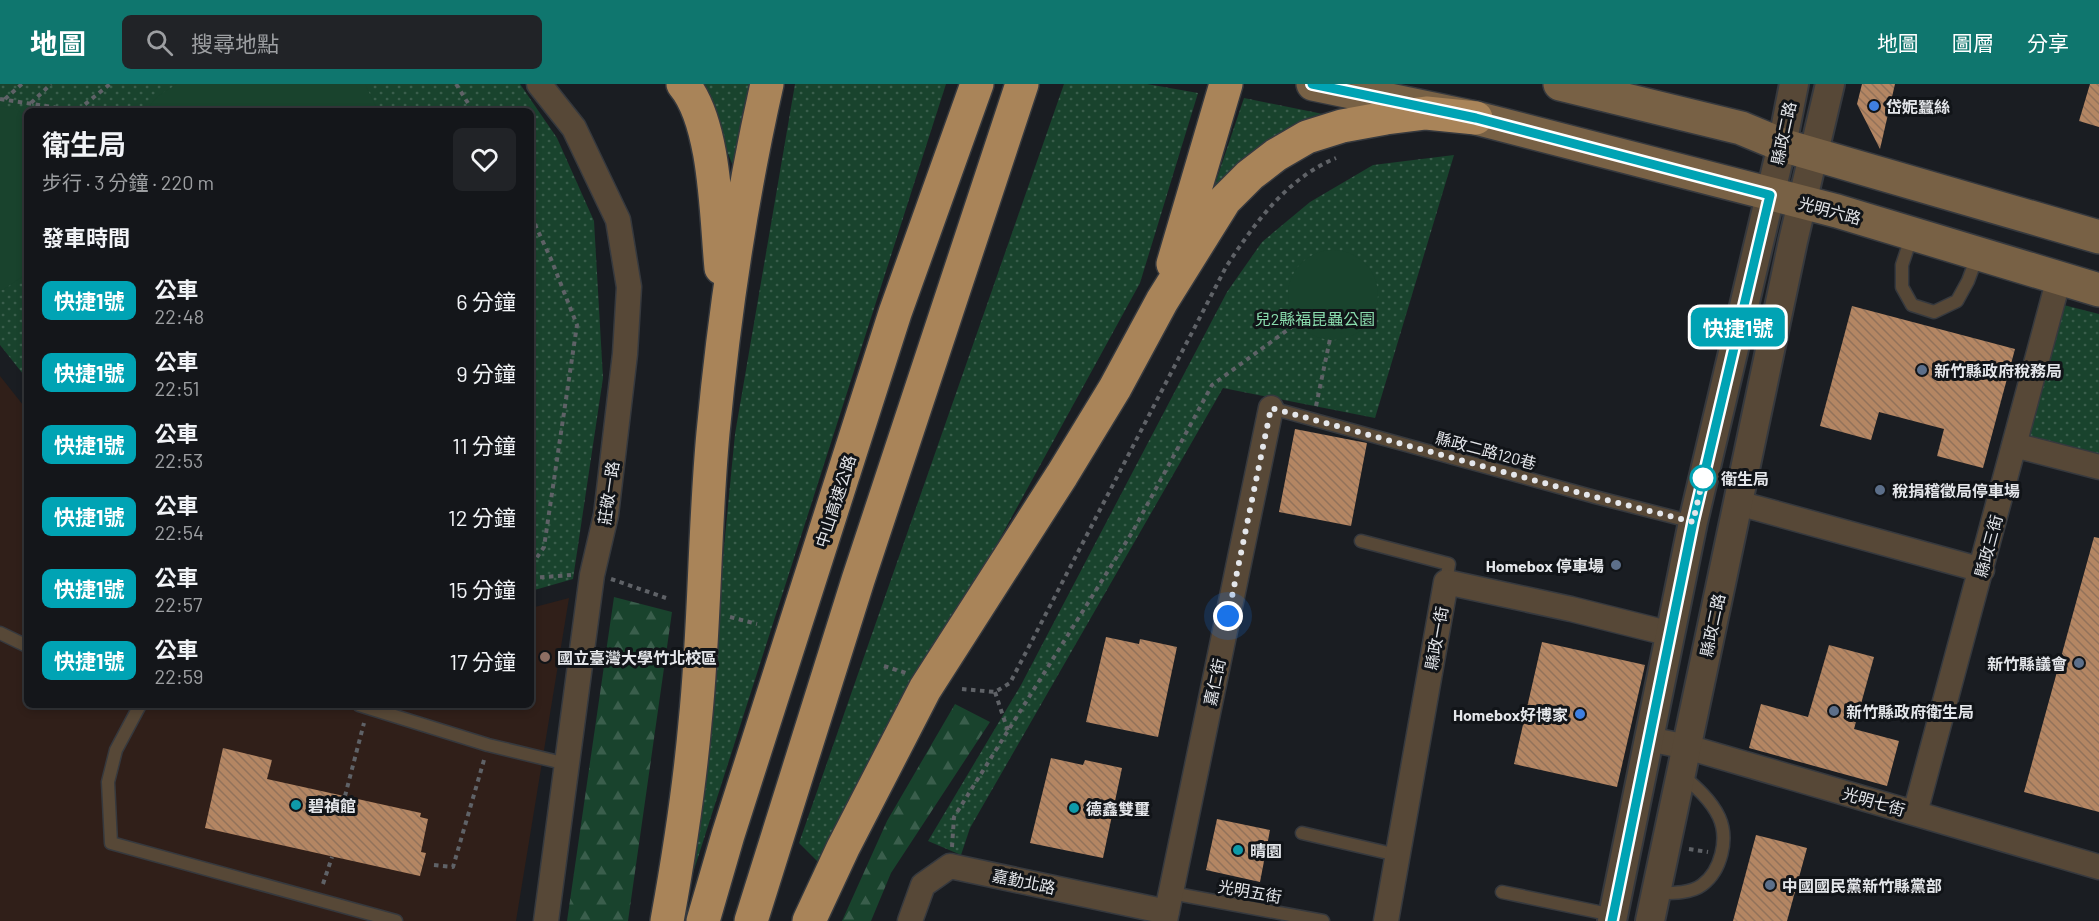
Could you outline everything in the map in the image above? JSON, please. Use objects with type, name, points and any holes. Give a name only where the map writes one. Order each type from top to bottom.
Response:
[{"type":"highway","points":[[683,84],[693,96],[708,142],[725,318]]},
{"type":"highway","points":[[668,921],[681,844],[695,722],[713,435],[725,318],[752,152],[767,84]]},
{"type":"highway","name":"中山高速公路","points":[[703,921],[896,313],[977,84]]},
{"type":"highway","points":[[751,921],[858,580],[1022,84]]},
{"type":"highway","points":[[1162,301],[1226,84]]},
{"type":"highway","points":[[809,921],[843,848],[925,690],[1062,475],[1115,388],[1162,301],[1225,200],[1250,175],[1276,155],[1307,137],[1342,126],[1426,113],[1476,118]]},
{"type":"main road","name":"光明六路","points":[[1313,84],[1476,118],[1803,203],[2099,290]]},
{"type":"main road","points":[[1560,84],[1741,128],[1782,145],[2099,237]]},
{"type":"street","name":"莊敬一路","points":[[538,84],[574,128],[618,220],[629,287],[625,354],[606,515],[592,575],[546,921]]},
{"type":"street","name":"縣政二路","points":[[1613,918],[1693,522],[1782,145],[1794,84]]},
{"type":"street","name":"縣政二路","points":[[1650,921],[1788,264],[1830,84]]},
{"type":"street","name":"縣政三街","points":[[1915,813],[2059,278]]},
{"type":"street","name":"嘉仁街","points":[[1168,909],[1271,408]]},
{"type":"street","points":[[2014,445],[2099,467]]},
{"type":"street","points":[[1738,502],[1982,570]]},
{"type":"street","name":"縣政一街","points":[[1386,921],[1446,582],[1571,609],[1671,634]]},
{"type":"street","name":"光明七街","points":[[1649,739],[1684,760],[1915,813],[2099,867]]},
{"type":"street","points":[[910,921],[923,885],[950,866]]},
{"type":"street","name":"嘉勤北路","points":[[950,866],[1168,909]]},
{"type":"lane","points":[[1745,116],[1782,145]]},
{"type":"lane","points":[[1912,234],[1902,265],[1902,287],[1912,305],[1934,312],[1957,301],[1968,281],[1978,254]]},
{"type":"lane","name":"縣政二路120巷","points":[[1271,408],[1693,522]]},
{"type":"lane","points":[[1361,541],[1449,564],[1446,582]]},
{"type":"lane","points":[[0,633],[24,645]]},
{"type":"lane","points":[[138,708],[116,750],[108,782],[111,843],[396,921]]},
{"type":"lane","points":[[369,708],[488,745],[567,764]]},
{"type":"lane","points":[[1656,893],[1679,893],[1701,886],[1716,869],[1724,842],[1720,818],[1684,760]]},
{"type":"lane","points":[[1302,833],[1397,855]]},
{"type":"lane","points":[[1502,892],[1613,918]]},
{"type":"lane","name":"光明五街","points":[[1168,909],[1323,921]]},
{"type":"path","points":[[3,99],[22,84]]},
{"type":"path","points":[[31,104],[51,84]]},
{"type":"path","points":[[82,108],[110,84]]},
{"type":"path","points":[[456,84],[471,108]]},
{"type":"path","points":[[3,99],[58,108]]},
{"type":"path","points":[[962,689],[995,692],[1010,683],[1226,267],[1244,240],[1291,185],[1323,163],[1341,156]]},
{"type":"path","points":[[534,222],[577,325],[544,547],[534,562]]},
{"type":"path","points":[[950,866],[954,817],[1133,531],[1212,385],[1297,323]]},
{"type":"path","points":[[1313,420],[1330,339]]},
{"type":"path","points":[[534,578],[578,574]]},
{"type":"path","points":[[605,577],[666,598]]},
{"type":"path","points":[[730,616],[757,624]]},
{"type":"path","points":[[884,666],[914,676]]},
{"type":"path","points":[[995,692],[1008,730]]},
{"type":"path","points":[[345,796],[363,708]]},
{"type":"path","points":[[434,864],[453,867],[488,745]]},
{"type":"path","points":[[318,900],[332,857]]},
{"type":"shaded area","name":"國立臺灣大學竹北校區","points":[[0,376],[24,406],[24,708],[534,708],[534,607],[569,598],[516,921],[0,921]]},
{"type":"green space","points":[[0,84],[520,84],[557,138],[594,221],[603,378],[573,579],[534,590],[534,108],[24,108],[24,375],[0,345]]},
{"type":"green space","points":[[177,84],[365,84],[377,108],[148,108],[158,96]]},
{"type":"green space","points":[[700,84],[750,84],[737,176]]},
{"type":"green space","points":[[795,84],[946,84],[692,876],[735,434]]},
{"type":"green space","points":[[1064,84],[1147,84],[1198,93],[1140,283],[821,865],[799,843]]},
{"type":"green space","points":[[1244,98],[1323,114],[1215,184]]},
{"type":"green space","points":[[0,106],[18,110],[24,116],[24,274],[3,290],[0,289]]},
{"type":"green space","name":"兒2縣福昆蟲公園","points":[[1454,155],[1375,418],[1223,388],[970,828],[961,855],[928,841],[1021,685],[1227,292],[1262,242],[1310,202],[1373,165]]},
{"type":"green space","points":[[1333,250],[1350,253],[1365,263],[1375,278],[1378,295],[1375,312],[1365,327],[1350,337],[1333,340],[1316,337],[1301,327],[1291,312],[1288,295],[1291,278],[1301,263],[1316,253]]},
{"type":"green space","points":[[2052,302],[2099,314],[2099,467],[2014,445]]},
{"type":"green space","points":[[614,597],[672,612],[628,921],[567,921]]},
{"type":"green space","points":[[955,704],[990,722],[891,873],[871,921],[842,921],[887,821]]},
{"type":"building","points":[[1862,84],[1895,84],[1880,149],[1857,104]]},
{"type":"building","points":[[2090,84],[2099,84],[2099,127],[2079,121]]},
{"type":"building","name":"新竹縣政府稅務局","points":[[1852,306],[2015,349],[1983,468],[1937,456],[1944,429],[1879,412],[1871,440],[1820,426]]},
{"type":"building","points":[[1295,429],[1367,443],[1351,526],[1279,512]]},
{"type":"building","name":"新竹縣議會","points":[[2094,537],[2099,538],[2099,812],[2024,792]]},
{"type":"building","points":[[1106,637],[1139,644],[1140,639],[1177,647],[1158,737],[1086,722]]},
{"type":"building","name":"Homebox好博家","points":[[1542,642],[1645,665],[1617,787],[1514,764]]},
{"type":"building","name":"新竹縣政府衛生局","points":[[1829,645],[1874,657],[1854,729],[1899,741],[1887,786],[1749,748],[1761,704],[1808,717]]},
{"type":"building","name":"碧禎館","points":[[223,748],[272,760],[267,779],[421,813],[420,817],[428,819],[421,852],[426,853],[420,876],[205,828]]},
{"type":"building","name":"德鑫雙璽","points":[[1051,758],[1083,765],[1085,760],[1122,768],[1103,858],[1030,843]]},
{"type":"building","name":"晴園","points":[[1217,819],[1270,830],[1260,882],[1206,870]]},
{"type":"building","name":"中國國民黨新竹縣黨部","points":[[1756,835],[1807,848],[1787,921],[1733,921]]},
{"type":"bus line","name":"快捷1號","points":[[1312,84],[1476,118],[1770,195],[1693,522],[1612,921]]},
{"type":"place","name":"岱妮蠶絲","points":[[1874,106]]},
{"type":"place","name":"新竹縣政府稅務局","points":[[1922,370]]},
{"type":"place","name":"衛生局","points":[[1703,478]]},
{"type":"place","name":"稅捐稽徵局停車場","points":[[1880,490]]},
{"type":"place","name":"Homebox 停車場","points":[[1616,565]]},
{"type":"place","name":"國立臺灣大學竹北校區","points":[[545,657]]},
{"type":"place","name":"新竹縣議會","points":[[2079,663]]},
{"type":"place","name":"新竹縣政府衛生局","points":[[1834,711]]},
{"type":"place","name":"Homebox好博家","points":[[1580,714]]},
{"type":"place","name":"碧禎館","points":[[296,805]]},
{"type":"place","name":"德鑫雙璽","points":[[1074,808]]},
{"type":"place","name":"晴園","points":[[1238,850]]},
{"type":"place","name":"中國國民黨新竹縣黨部","points":[[1770,885]]},
{"type":"route","points":[[1228,616],[1271,408],[1693,522],[1703,478]]}]
